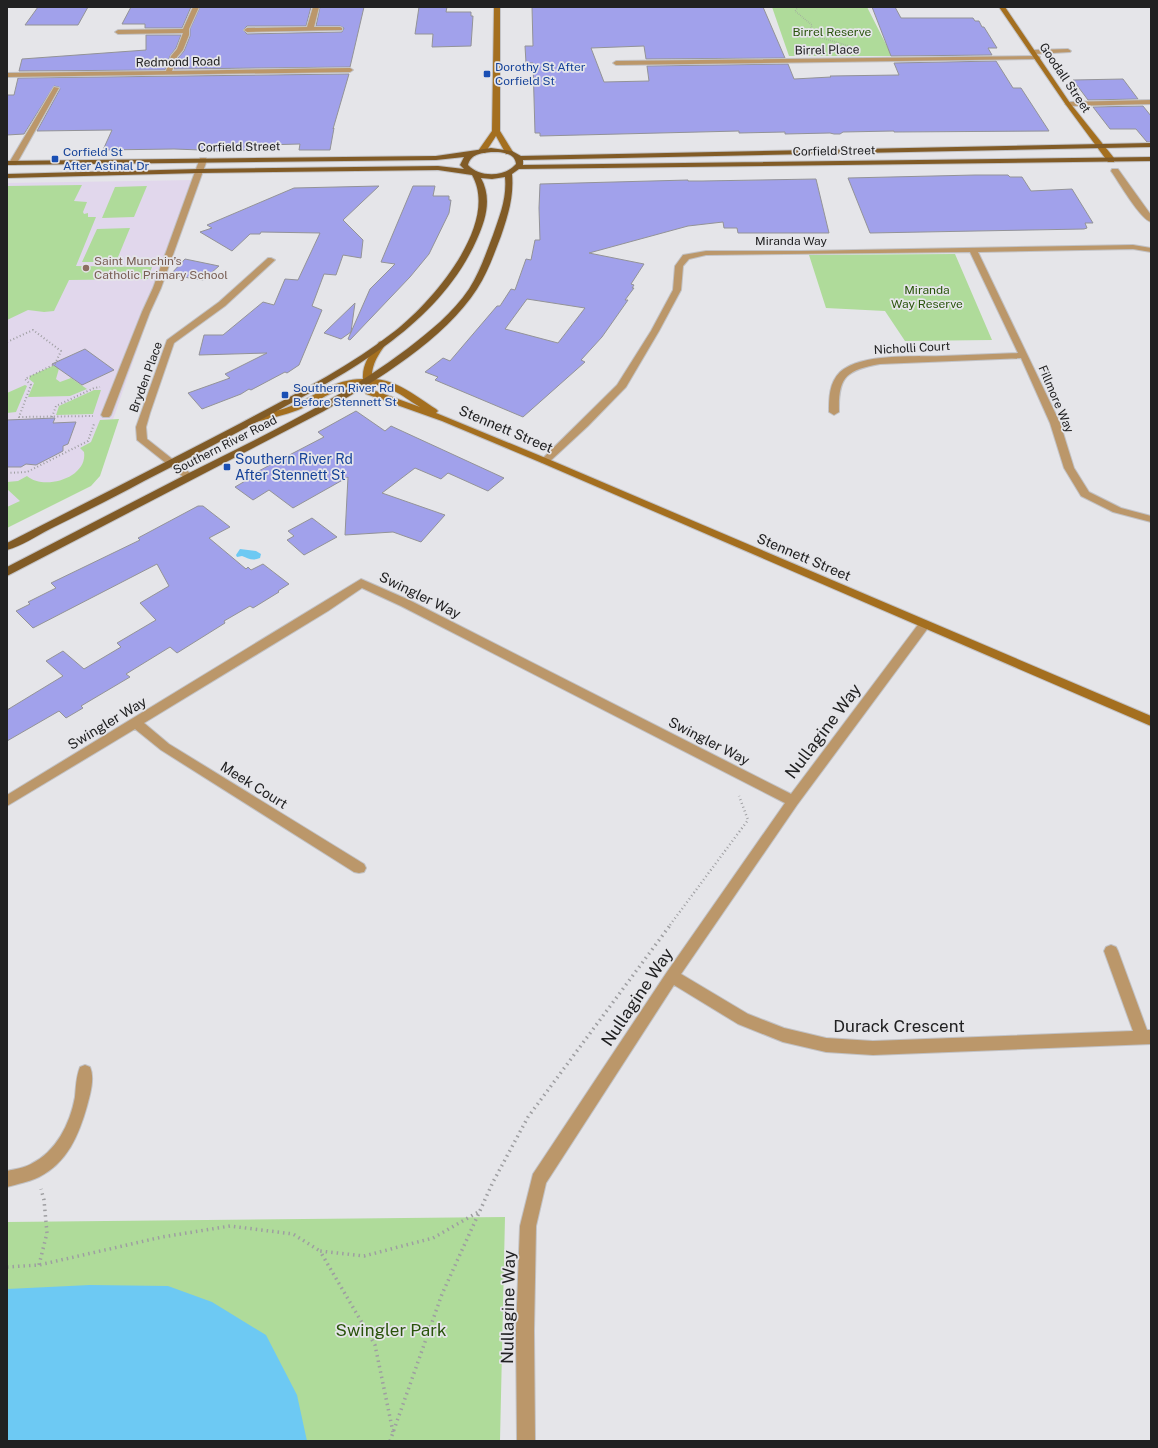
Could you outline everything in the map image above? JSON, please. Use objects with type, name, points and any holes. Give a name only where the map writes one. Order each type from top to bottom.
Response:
[{"type":"main road","name":"Corfield Street","points":[[519,158],[1151,145]]},
{"type":"main road","name":"Corfield Street","points":[[10,163],[436,158],[472,154],[482,151],[496,150],[509,152]]},
{"type":"main road","points":[[508,173],[520,164],[519,158],[509,152]]},
{"type":"main road","name":"Southern River Road","points":[[7,547],[171,463],[320,383],[382,344],[403,328],[429,304],[458,267],[470,246],[481,218],[483,204],[482,189],[473,173],[464,165],[467,157],[472,154]]},
{"type":"main road","name":"Corfield Street","points":[[518,167],[1151,159]]},
{"type":"main road","name":"Corfield Street","points":[[7,176],[199,171],[438,168],[492,176],[508,173]]},
{"type":"main road","name":"Southern River Road","points":[[7,572],[282,430],[368,382],[412,350],[445,322],[469,295],[489,260],[508,205],[510,191],[508,173]]},
{"type":"street","points":[[168,73],[174,56],[180,50],[196,7]]},
{"type":"street","points":[[310,29],[316,7]]},
{"type":"street","points":[[497,7],[496,131],[509,152]]},
{"type":"street","name":"Goodall Street","points":[[1002,7],[1068,104],[1111,160]]},
{"type":"street","points":[[247,30],[340,29]]},
{"type":"street","points":[[118,32],[186,31]]},
{"type":"street","name":"Birrel Place","points":[[616,64],[869,60],[1036,55],[1068,51]]},
{"type":"street","name":"Redmond Road","points":[[7,75],[350,70]]},
{"type":"street","points":[[10,163],[56,88]]},
{"type":"street","points":[[1068,104],[1151,102]]},
{"type":"street","points":[[482,151],[496,131]]},
{"type":"street","points":[[106,416],[146,312],[157,288],[203,160]]},
{"type":"street","points":[[1115,171],[1141,209],[1151,220]]},
{"type":"street","name":"Miranda Way","points":[[545,461],[585,424],[620,386],[655,331],[677,290],[679,266],[686,257],[706,253],[1134,247],[1151,250]]},
{"type":"street","name":"Fillmore Way","points":[[973,250],[1055,423],[1069,468],[1085,494],[1117,510],[1151,519]]},
{"type":"street","name":"Bryden Place","points":[[190,477],[142,440],[141,427],[170,342],[222,304],[270,260]]},
{"type":"street","points":[[368,382],[368,363],[382,344]]},
{"type":"street","name":"Nicholli Court","points":[[834,412],[835,387],[848,370],[860,364],[880,361],[1024,355]]},
{"type":"street","name":"Stennett Street","points":[[368,382],[369,392],[446,419],[1151,721]]},
{"type":"street","name":"Stennett Street","points":[[256,418],[295,408],[330,389],[347,383],[382,382],[392,386],[446,419]]},
{"type":"street","name":"Swingler Way","points":[[7,801],[324,608],[361,583],[412,607],[793,801]]},
{"type":"street","name":"Nullagine Way","points":[[526,1441],[524,1331],[528,1226],[539,1180],[672,976],[793,801],[924,625]]},
{"type":"street","name":"Meek Court","points":[[136,723],[165,747],[359,868]]},
{"type":"street","name":"Durack Crescent","points":[[672,976],[743,1020],[783,1035],[826,1045],[874,1048],[1146,1037],[1111,951]]},
{"type":"street","points":[[7,1179],[35,1171],[59,1153],[74,1126],[82,1098],[85,1072]]},
{"type":"path","points":[[798,7],[795,11],[812,25],[810,30],[815,36],[854,47],[865,52],[869,60]]},
{"type":"path","points":[[7,342],[33,330],[61,351],[55,364],[25,379],[31,385],[19,417],[106,416]]},
{"type":"path","points":[[52,416],[56,406],[94,388],[117,385]]},
{"type":"path","points":[[7,472],[27,472],[88,441],[96,420]]},
{"type":"path","points":[[390,1441],[442,1294],[493,1182],[528,1117],[748,820],[739,796]]},
{"type":"path","points":[[35,1171],[44,1200],[47,1233],[39,1265]]},
{"type":"path","points":[[7,1267],[39,1265],[162,1237],[230,1226],[293,1234],[320,1251],[364,1256],[433,1238],[480,1212]]},
{"type":"path","points":[[320,1251],[375,1345],[394,1432]]},
{"type":"shaded area","name":"Saint Munchin’s Catholic Primary School","points":[[196,180],[91,483],[7,525],[7,183]]},
{"type":"green space","name":"Birrel Reserve","points":[[772,7],[867,7],[892,56],[789,56]]},
{"type":"green space","points":[[82,185],[74,201],[87,202],[83,212],[84,214],[88,213],[88,217],[96,217],[76,266],[152,267],[148,279],[69,280],[54,311],[44,312],[28,310],[7,320],[7,186]]},
{"type":"green space","points":[[147,186],[134,217],[102,218],[115,187]]},
{"type":"green space","points":[[130,228],[116,262],[82,262],[97,229]]},
{"type":"green space","name":"Miranda Way Reserve","points":[[955,254],[992,340],[905,341],[885,311],[826,308],[809,255]]},
{"type":"green space","points":[[68,359],[60,365],[56,379],[60,382],[71,378],[87,389],[70,396],[28,397],[34,383],[29,379],[30,376]]},
{"type":"green space","points":[[25,385],[27,386],[16,412],[7,413],[7,393]]},
{"type":"green space","points":[[94,390],[101,390],[93,414],[56,415],[59,406]]},
{"type":"green space","points":[[119,419],[100,476],[91,486],[7,528],[7,507],[20,501],[7,489],[7,482],[18,481],[27,476],[34,480],[54,482],[72,475],[79,469],[83,461],[84,452],[80,448],[91,442],[100,420]]},
{"type":"green space","name":"Swingler Park","points":[[505,1217],[500,1441],[7,1441],[7,1222]]},
{"type":"water","points":[[240,549],[256,551],[261,554],[260,558],[249,559],[242,556],[237,557],[236,555]]},
{"type":"water","points":[[90,1285],[168,1286],[212,1302],[266,1335],[297,1395],[307,1441],[7,1441],[7,1289]]},
{"type":"building","points":[[38,7],[88,7],[78,25],[25,25]]},
{"type":"building","points":[[131,7],[191,7],[182,28],[145,28],[145,24],[122,24]]},
{"type":"building","points":[[200,7],[311,7],[306,26],[247,26],[243,30],[247,34],[342,32],[344,28],[340,26],[316,26],[320,7],[364,7],[350,67],[174,69],[178,58],[184,51],[190,36],[190,29]]},
{"type":"building","points":[[419,7],[447,7],[446,12],[471,12],[471,16],[473,16],[471,46],[432,47],[433,34],[415,34]]},
{"type":"building","points":[[532,7],[763,7],[785,58],[646,59],[644,46],[591,48],[604,82],[649,81],[647,66],[788,64],[794,79],[831,77],[830,76],[899,75],[894,63],[996,61],[1013,88],[1021,88],[1049,131],[894,131],[843,132],[840,134],[785,134],[785,132],[739,133],[739,131],[540,136],[540,133],[535,133],[533,63],[526,63],[525,46],[533,46]]},
{"type":"building","points":[[872,7],[895,7],[901,18],[973,18],[975,21],[979,21],[982,27],[984,27],[997,48],[988,48],[992,55],[891,56]]},
{"type":"building","points":[[146,35],[181,35],[176,48],[170,56],[165,70],[19,71],[22,59],[146,50]]},
{"type":"building","points":[[349,74],[333,129],[334,128],[330,150],[299,150],[300,144],[263,145],[262,149],[238,151],[200,152],[201,150],[174,149],[103,150],[112,130],[37,131],[60,89],[59,87],[54,86],[24,134],[7,135],[7,95],[14,95],[18,78]]},
{"type":"building","points":[[1123,79],[1138,99],[1088,100],[1073,80]]},
{"type":"building","points":[[1143,106],[1151,116],[1151,142],[1147,142],[1136,129],[1110,129],[1093,107]]},
{"type":"building","points":[[1008,175],[1010,177],[1022,177],[1031,191],[1072,189],[1093,223],[1085,223],[1087,228],[1084,229],[870,233],[848,178]]},
{"type":"building","points":[[816,179],[829,233],[738,233],[737,228],[724,228],[723,222],[688,226],[589,253],[644,264],[631,284],[634,285],[632,288],[634,288],[625,300],[628,300],[602,337],[581,360],[585,362],[523,417],[435,380],[438,377],[425,372],[443,358],[450,361],[497,306],[500,306],[511,289],[515,290],[526,259],[531,260],[535,240],[540,240],[540,184],[688,180]],"holes":[[[527,299],[585,308],[558,343],[505,329]]]},
{"type":"building","points":[[379,186],[343,220],[363,240],[361,258],[343,255],[336,275],[324,274],[312,306],[322,310],[299,365],[287,373],[285,372],[251,390],[249,389],[241,394],[202,409],[188,393],[230,378],[225,374],[267,353],[199,355],[204,335],[223,335],[263,302],[274,305],[285,279],[298,280],[320,233],[261,232],[260,234],[250,234],[232,251],[200,232],[212,228],[207,225],[294,188]]},
{"type":"building","points":[[413,186],[435,186],[433,196],[449,196],[449,200],[451,200],[449,213],[429,254],[410,277],[350,340],[348,339],[370,289],[395,264],[381,262]]},
{"type":"building","points":[[185,259],[219,266],[203,280],[170,275]]},
{"type":"building","points":[[355,303],[351,332],[341,339],[324,333]]},
{"type":"building","points":[[85,349],[114,370],[82,385],[52,364]]},
{"type":"building","points":[[356,411],[385,431],[391,426],[504,478],[488,491],[448,473],[441,479],[415,468],[382,493],[445,515],[421,542],[393,532],[345,535],[348,477],[293,508],[269,490],[253,500],[235,487],[252,477],[249,476],[324,437],[318,432]]},
{"type":"building","points":[[55,418],[53,423],[76,422],[68,444],[63,446],[63,451],[36,465],[26,464],[21,467],[7,467],[7,420]]},
{"type":"building","points":[[198,506],[203,506],[230,527],[209,538],[246,569],[248,567],[251,570],[263,564],[289,584],[253,608],[250,606],[224,621],[225,623],[177,653],[170,647],[126,674],[130,677],[81,706],[83,708],[66,718],[59,711],[7,741],[7,710],[63,676],[46,661],[63,651],[84,669],[121,647],[117,643],[156,620],[140,603],[169,586],[157,564],[33,628],[16,611],[30,604],[28,602],[56,588],[51,583],[140,540],[138,538]]},
{"type":"building","points":[[312,518],[337,537],[304,555],[287,540],[294,536],[288,531]]},
{"type":"place","name":"Dorothy St After Corfield St","points":[[487,74]]},
{"type":"place","name":"Corfield St After Astinal Dr","points":[[55,159]]},
{"type":"place","name":"Saint Munchin’s Catholic Primary School","points":[[86,268]]},
{"type":"place","name":"Southern River Rd Before Stennett St","points":[[285,395]]},
{"type":"place","name":"Southern River Rd After Stennett St","points":[[227,467]]}]
